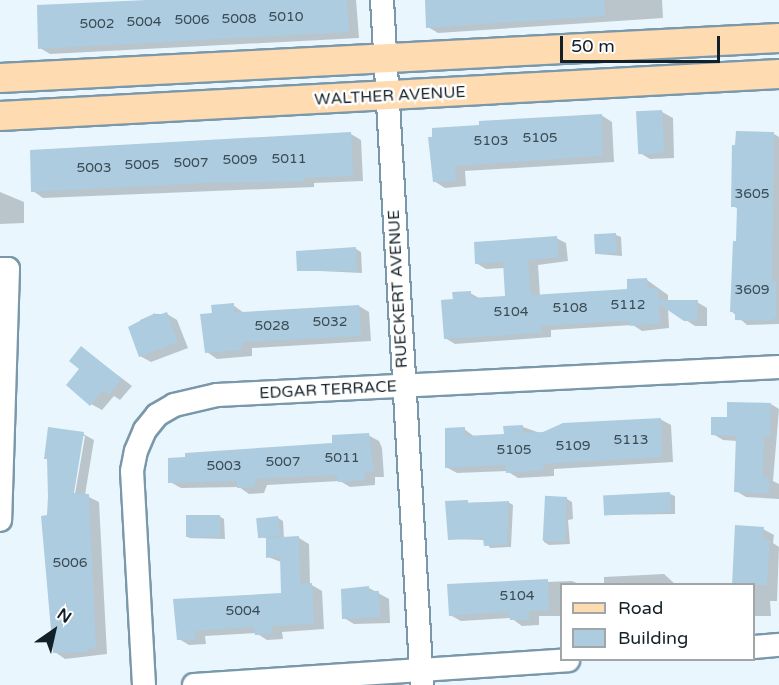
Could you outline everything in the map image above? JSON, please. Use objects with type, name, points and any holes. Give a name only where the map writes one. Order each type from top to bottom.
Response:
[{"type":"main road","points":[[0,78],[386,56],[779,38]]},
{"type":"main road","name":"WALTHER AVENUE","points":[[0,116],[386,97],[779,74]]},
{"type":"street","name":"RUECKERT AVENUE","points":[[382,0],[422,677]]},
{"type":"street","points":[[0,269],[8,269],[0,520]]},
{"type":"street","name":"EDGAR TERRACE","points":[[144,685],[132,471],[135,450],[157,415],[192,398],[217,395],[779,367]]},
{"type":"street","points":[[755,647],[779,645]]},
{"type":"street","points":[[194,685],[422,677],[560,661]]},
{"type":"building","points":[[147,0],[347,0],[349,32],[38,49],[37,5]]},
{"type":"building","points":[[425,0],[604,0],[605,16],[426,28]]},
{"type":"building","points":[[662,110],[664,153],[638,154],[636,111]]},
{"type":"building","points":[[602,114],[603,156],[455,166],[456,181],[433,182],[428,137],[432,137],[432,128],[479,125],[479,121]]},
{"type":"building","points":[[736,131],[774,132],[772,281],[776,281],[776,318],[767,321],[735,320],[735,312],[730,312],[733,241],[736,241],[737,207],[731,207],[732,145],[735,145]]},
{"type":"building","points":[[351,132],[353,176],[304,178],[304,182],[206,183],[31,192],[30,150]]},
{"type":"building","points":[[616,233],[617,253],[595,254],[594,234]]},
{"type":"building","points":[[557,236],[559,257],[528,260],[531,295],[627,289],[627,279],[647,278],[648,288],[658,288],[659,300],[698,300],[697,321],[684,321],[659,304],[660,323],[630,326],[630,321],[619,321],[541,326],[542,333],[444,339],[441,300],[453,299],[452,292],[471,291],[471,298],[505,296],[503,262],[475,264],[474,242]]},
{"type":"building","points":[[356,247],[357,271],[297,271],[296,251]]},
{"type":"building","points":[[234,303],[234,312],[359,305],[361,336],[242,342],[242,350],[205,353],[200,314],[212,313],[211,305]]},
{"type":"building","points":[[167,312],[178,342],[139,357],[128,327],[155,313],[156,316]]},
{"type":"building","points":[[81,346],[122,379],[109,395],[103,390],[90,406],[66,385],[79,369],[69,361]]},
{"type":"building","points":[[727,402],[771,403],[770,436],[764,436],[763,477],[770,478],[769,494],[734,492],[736,436],[711,435],[711,417],[727,417]]},
{"type":"building","points":[[661,418],[662,457],[543,464],[544,470],[506,473],[505,465],[445,468],[445,428],[465,427],[465,436],[504,434],[503,426],[523,425],[523,433],[543,432],[563,423]]},
{"type":"building","points":[[48,427],[84,432],[74,493],[89,494],[96,648],[88,648],[88,652],[53,653],[41,516],[47,515],[47,459],[44,459]]},
{"type":"building","points":[[369,433],[374,472],[365,472],[365,480],[338,482],[337,475],[256,479],[254,487],[237,488],[237,481],[168,483],[168,458],[185,457],[185,453],[332,443],[332,435]]},
{"type":"building","points":[[670,492],[671,512],[604,515],[603,496]]},
{"type":"building","points":[[545,496],[567,497],[565,542],[543,541]]},
{"type":"building","points":[[468,500],[468,503],[509,501],[507,545],[484,546],[483,538],[448,540],[445,501]]},
{"type":"building","points":[[186,515],[220,515],[220,537],[186,537]]},
{"type":"building","points":[[278,516],[280,536],[258,538],[256,518]]},
{"type":"building","points":[[735,525],[764,527],[763,539],[770,540],[767,585],[732,583]]},
{"type":"building","points":[[299,536],[300,584],[312,583],[314,624],[272,626],[273,634],[255,635],[254,627],[195,631],[196,639],[177,640],[173,599],[281,593],[280,556],[266,558],[266,538]]},
{"type":"building","points":[[548,579],[549,610],[529,611],[529,620],[510,620],[509,612],[449,616],[447,584]]},
{"type":"building","points":[[369,586],[369,591],[379,591],[380,617],[342,619],[341,589]]}]
